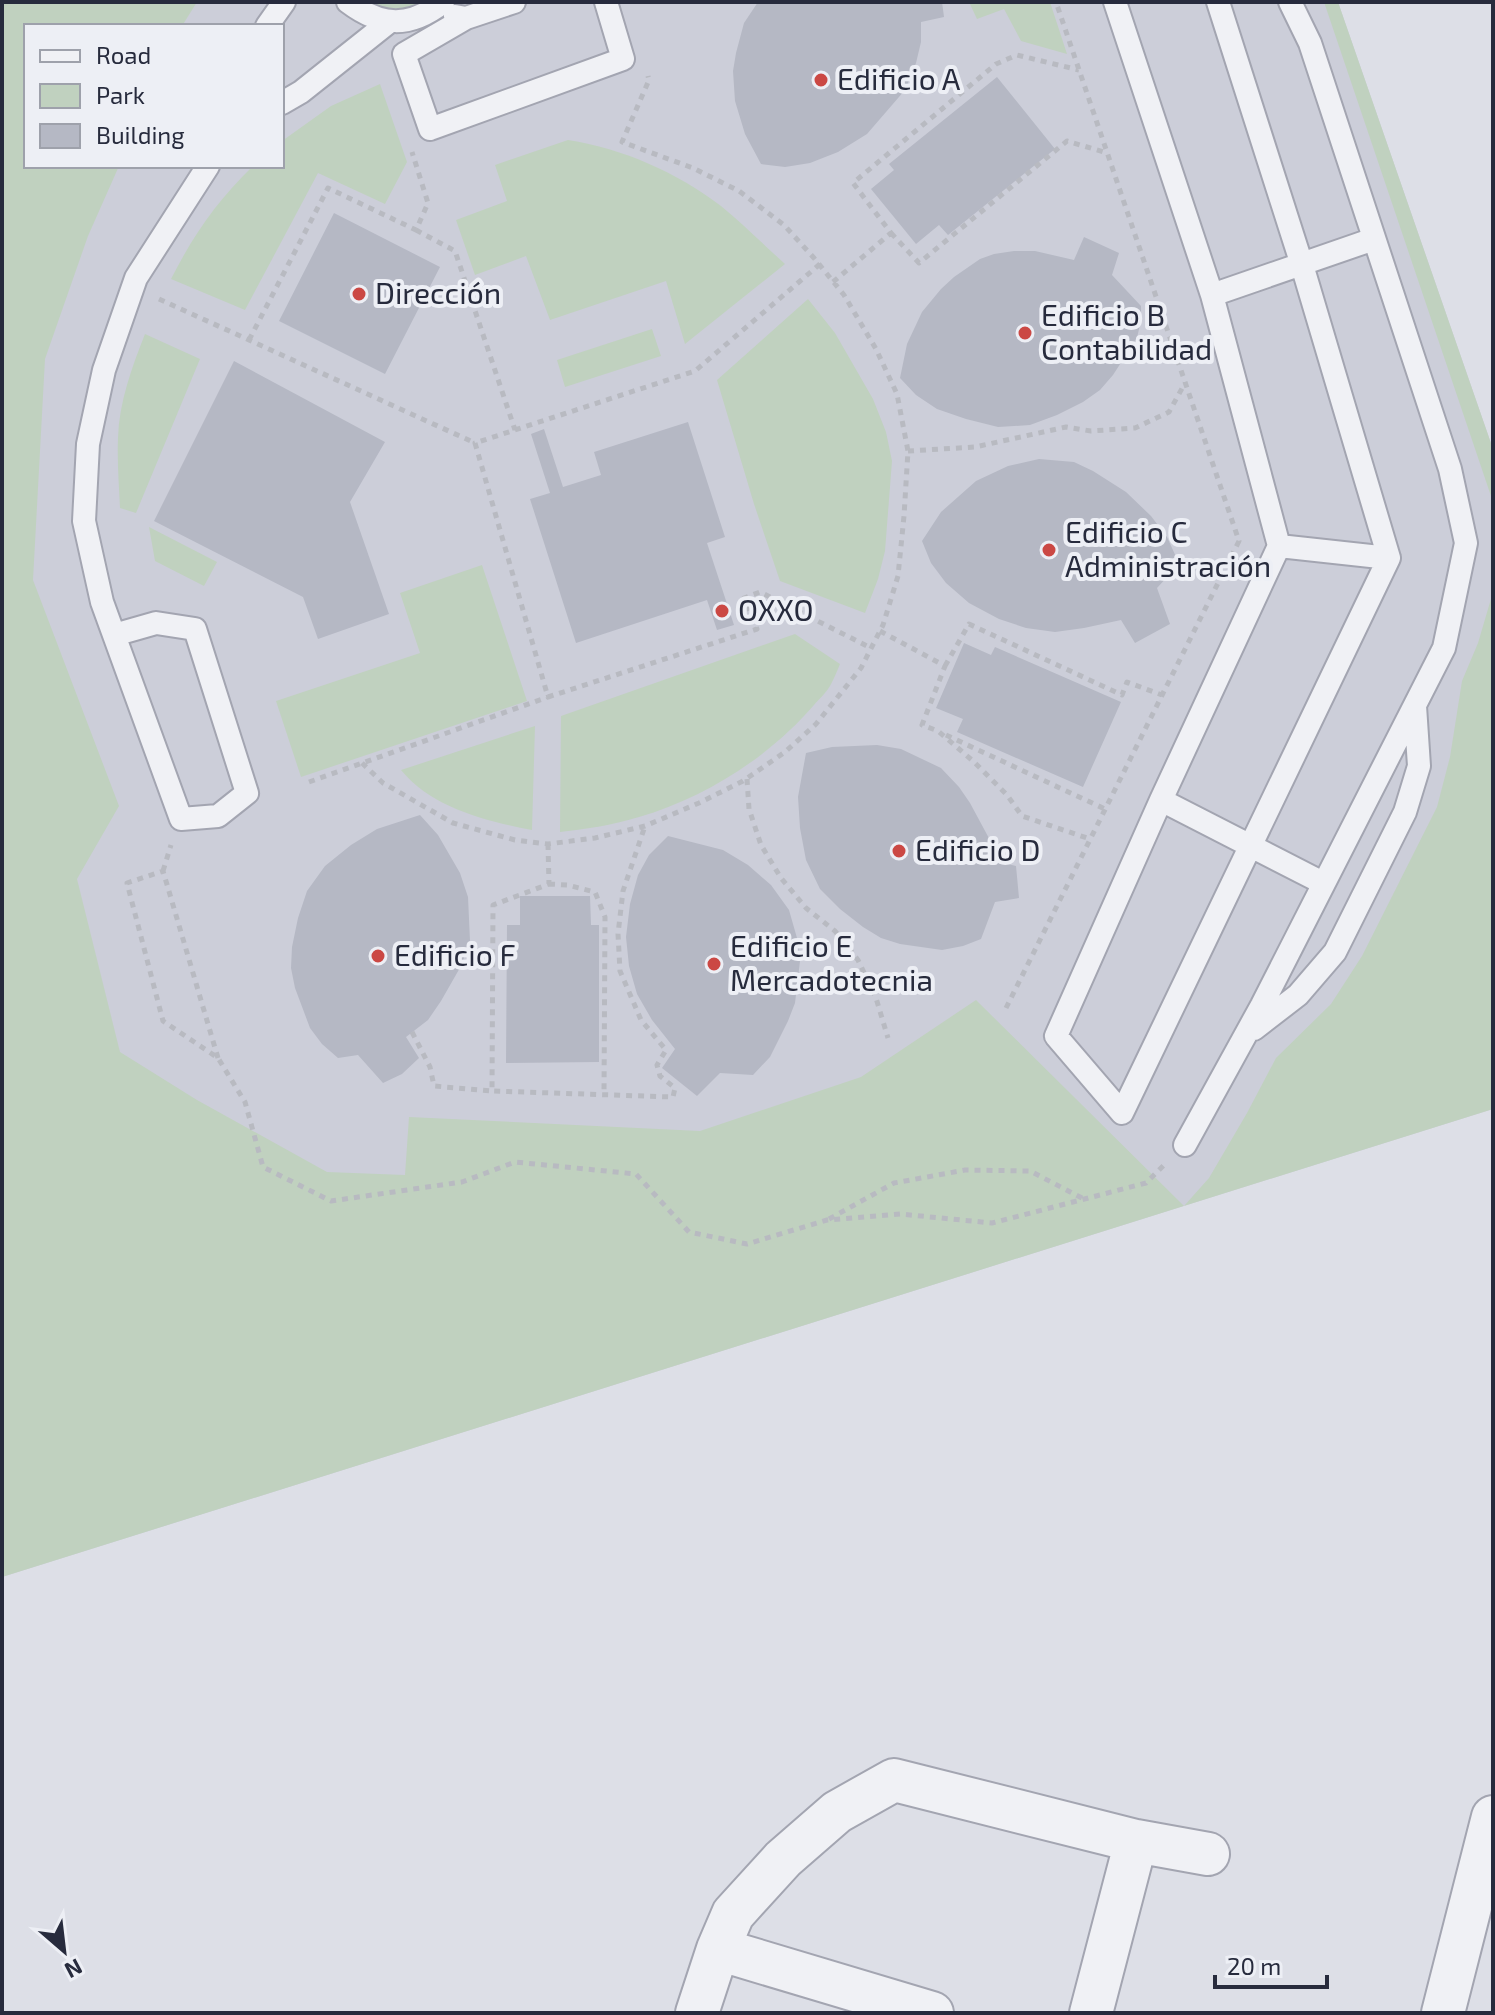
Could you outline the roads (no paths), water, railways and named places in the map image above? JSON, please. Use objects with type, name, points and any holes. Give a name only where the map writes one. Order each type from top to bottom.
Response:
[{"type":"street","points":[[697,2013],[733,1914],[783,1859],[837,1812],[894,1780],[1136,1841],[1208,1854]]},
{"type":"street","points":[[1443,2013],[1493,1817]]},
{"type":"street","points":[[1091,2013],[1136,1841]]},
{"type":"street","points":[[718,1949],[932,2013]]},
{"type":"lane","points":[[268,24],[284,2]]},
{"type":"lane","points":[[348,2],[364,14],[389,22],[407,20],[436,7],[466,18]]},
{"type":"lane","points":[[514,2],[466,18],[404,54],[430,129],[623,59],[606,2]]},
{"type":"lane","points":[[1115,2],[1212,295],[1279,546],[1056,1036],[1122,1113],[1389,558],[1302,265],[1218,2]]},
{"type":"lane","points":[[1185,1145],[1246,1035],[1444,648],[1466,543],[1450,469],[1310,43],[1290,2]]},
{"type":"lane","points":[[284,102],[301,92],[389,22]]},
{"type":"lane","points":[[114,635],[156,623],[195,629],[247,793],[218,816],[181,819],[114,635],[102,602],[84,521],[88,444],[104,370],[136,278],[207,168]]},
{"type":"lane","points":[[1212,295],[1374,239]]},
{"type":"lane","points":[[1279,546],[1389,558]]},
{"type":"lane","points":[[1246,1035],[1298,995],[1335,952],[1405,812],[1419,766],[1414,705]]},
{"type":"lane","points":[[1161,800],[1323,883]]},
{"type":"place","name":"Edificio A","points":[[821,80]]},
{"type":"place","name":"Dirección","points":[[359,294]]},
{"type":"place","name":"Edificio B Contabilidad","points":[[1025,333]]},
{"type":"place","name":"Edificio C Administración","points":[[1049,550]]},
{"type":"place","name":"OXXO","points":[[722,611]]},
{"type":"place","name":"Edificio D","points":[[899,851]]},
{"type":"place","name":"Edificio F","points":[[378,956]]},
{"type":"place","name":"Edificio E Mercadotecnia","points":[[714,964]]}]
